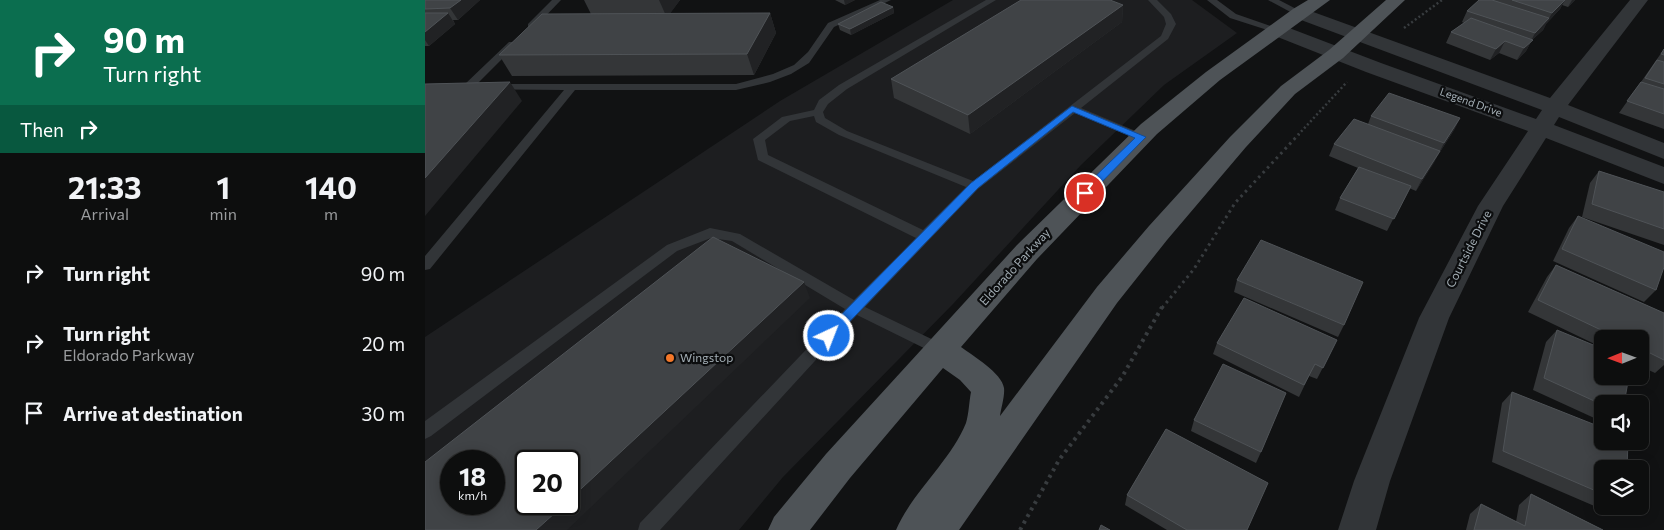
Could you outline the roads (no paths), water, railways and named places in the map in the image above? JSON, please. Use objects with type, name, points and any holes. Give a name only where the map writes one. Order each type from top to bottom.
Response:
[{"type":"main road","points":[[937,530],[1107,295],[1158,233],[1288,90],[1352,52],[1396,0]]},
{"type":"main road","name":"Eldorado Parkway","points":[[787,530],[838,466],[1027,252],[1141,137],[1213,76],[1310,7]]},
{"type":"main road","points":[[915,530],[953,475],[982,425],[988,388],[971,371],[941,350]]},
{"type":"street","name":"Courtside Drive","points":[[1357,530],[1372,481],[1434,318],[1491,206],[1548,118],[1639,0]]},
{"type":"street","name":"Legend Drive","points":[[1310,7],[1352,52]]},
{"type":"street","name":"Legend Drive","points":[[1277,30],[1352,52],[1548,118],[1664,152]]},
{"type":"street","name":"Legend Drive","points":[[1352,52],[1383,46],[1548,118],[1596,147],[1664,176]]},
{"type":"lane","points":[[557,0],[468,87],[736,87],[766,80],[792,70],[811,55],[824,32],[832,24],[887,0]]},
{"type":"lane","points":[[974,186],[843,134],[820,120],[818,112],[823,102],[843,87],[992,0]]},
{"type":"lane","points":[[647,530],[855,308],[974,186],[1165,37],[1171,24],[1168,16],[1155,0]]},
{"type":"lane","points":[[1211,0],[1233,16],[1277,30]]},
{"type":"lane","points":[[1272,0],[1310,7]]},
{"type":"lane","points":[[425,265],[573,86]]},
{"type":"lane","points":[[1072,108],[1141,137]]},
{"type":"lane","points":[[818,112],[787,119],[759,139],[762,157],[925,236]]},
{"type":"lane","points":[[425,431],[673,248],[711,233],[735,237],[855,308],[941,350]]},
{"type":"place","name":"Wingstop","points":[[670,358]]}]
